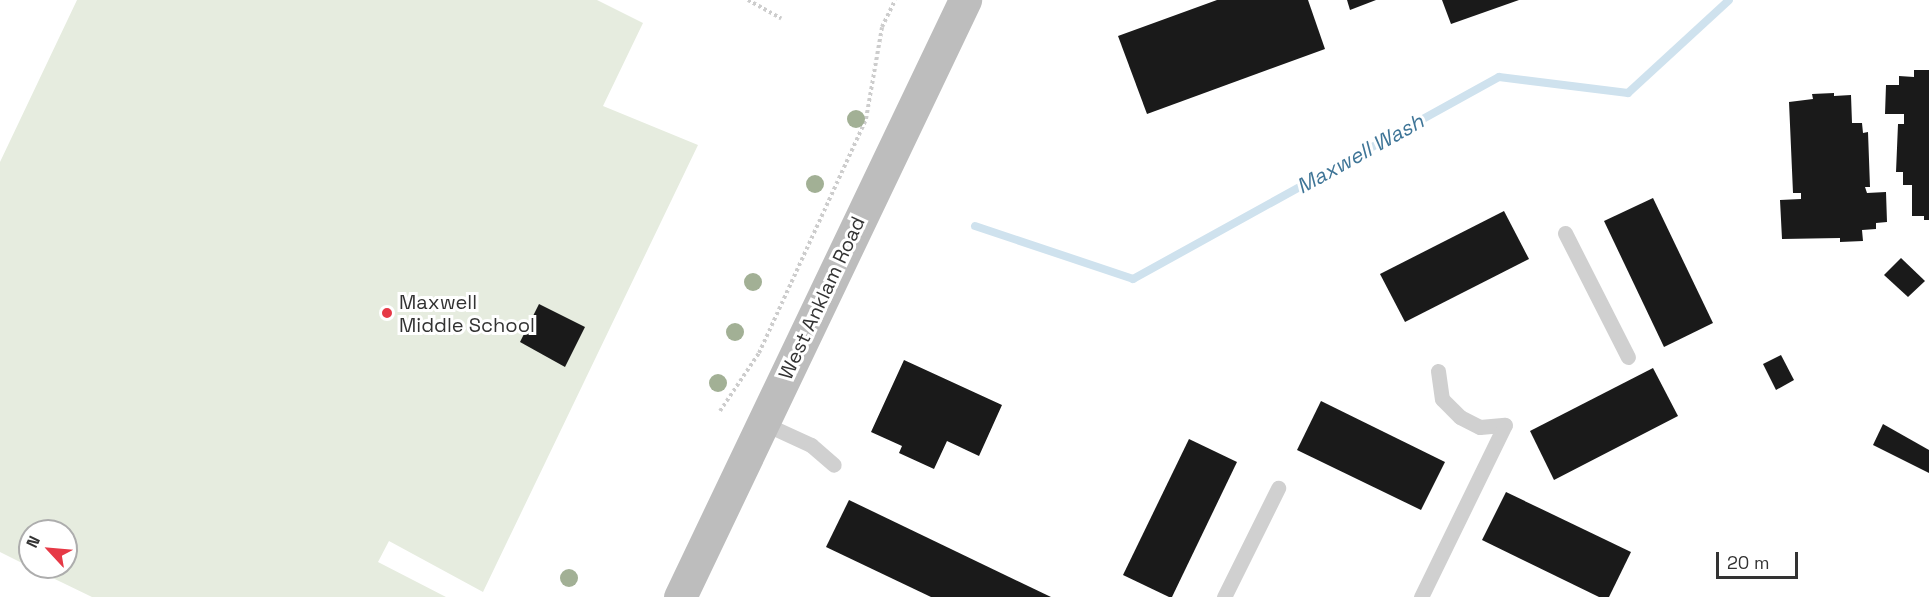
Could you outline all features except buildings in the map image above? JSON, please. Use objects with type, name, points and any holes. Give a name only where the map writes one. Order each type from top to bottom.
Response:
[{"type":"main road","name":"West Anklam Road","points":[[680,597],[965,0]]},
{"type":"lane","points":[[1566,233],[1628,357]]},
{"type":"lane","points":[[1421,597],[1505,425],[1480,427],[1460,417],[1442,399],[1438,371]]},
{"type":"lane","points":[[763,423],[811,445],[834,465]]},
{"type":"lane","points":[[1224,597],[1278,488]]},
{"type":"path","points":[[748,0],[781,18]]},
{"type":"path","points":[[720,411],[759,353],[866,119],[882,27],[895,0]]},
{"type":"shaded area","name":"Maxwell Middle School","points":[[77,0],[597,0],[643,23],[603,106],[698,145],[483,592],[389,541],[378,562],[446,597],[92,597],[55,579],[78,579],[78,519],[18,519],[18,561],[0,552],[0,162]]},
{"type":"waterway","name":"Maxwell Wash","points":[[975,226],[1133,279],[1499,77],[1628,93],[1729,0]]},
{"type":"place","name":"Maxwell Middle School","points":[[387,313]]}]
